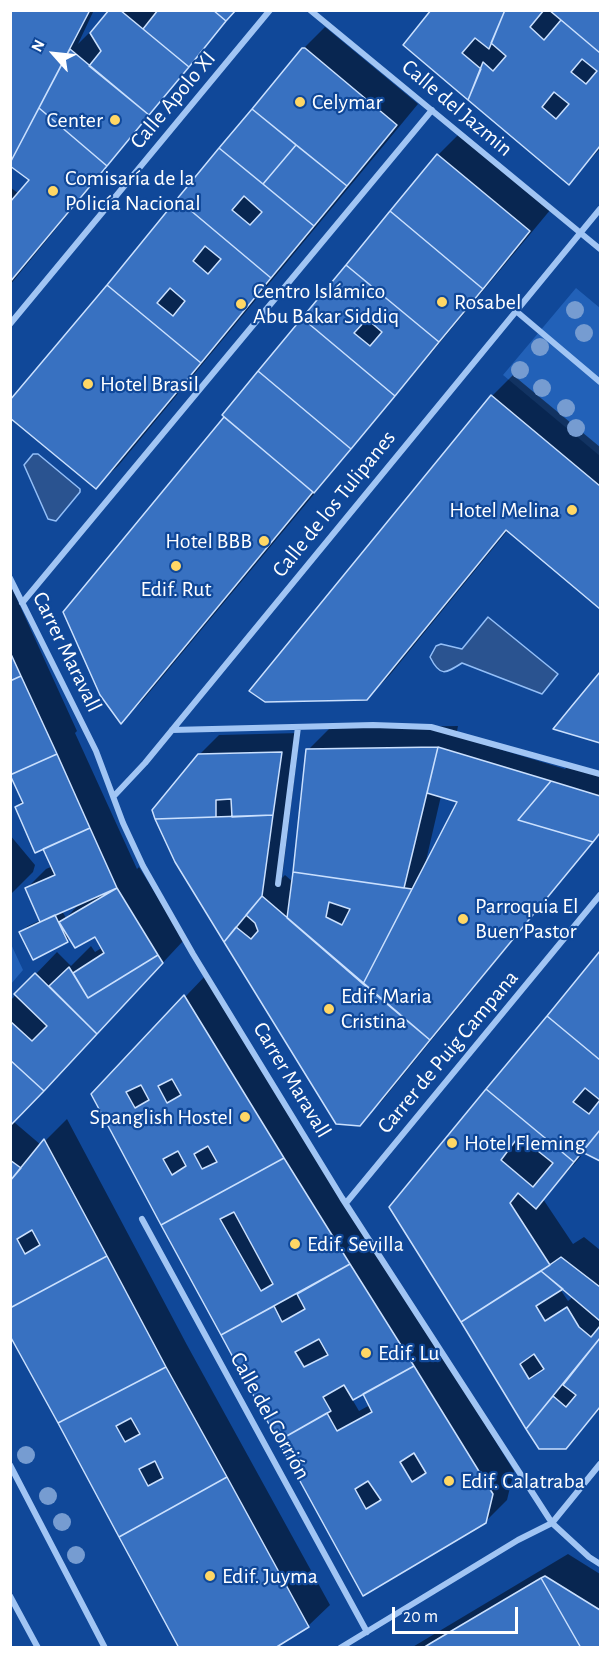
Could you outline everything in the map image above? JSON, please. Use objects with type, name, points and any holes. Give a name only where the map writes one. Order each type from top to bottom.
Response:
[{"type":"street","name":"Calle Apolo XI","points":[[10,324],[270,10]]},
{"type":"street","name":"Calle del Jazmin","points":[[310,10],[600,249]]},
{"type":"street","points":[[22,603],[432,110]]},
{"type":"street","name":"Calle de los Tulipanes","points":[[114,796],[172,730],[600,209]]},
{"type":"street","points":[[516,311],[600,382]]},
{"type":"street","name":"Carrer Maravall","points":[[10,578],[96,751],[123,823],[143,866],[193,954],[346,1203],[552,1523],[589,1557],[600,1564]]},
{"type":"street","points":[[172,730],[373,725],[431,727],[600,774]]},
{"type":"street","points":[[278,884],[297,727]]},
{"type":"street","name":"Carrer de Puig Campana","points":[[346,1203],[600,895]]},
{"type":"street","name":"Calle del Gorrión","points":[[142,1219],[367,1632]]},
{"type":"street","points":[[340,1647],[518,1540],[552,1523],[600,1464]]},
{"type":"street","points":[[10,1465],[105,1647]]},
{"type":"street","points":[[10,1596],[38,1647]]},
{"type":"shaded area","points":[[576,288],[600,308],[600,456],[503,375]]},
{"type":"shaded area","points":[[33,454],[38,454],[80,489],[56,521],[48,519],[24,465]]},
{"type":"shaded area","points":[[488,617],[558,674],[542,694],[462,663],[443,672],[437,668],[430,657],[436,646],[441,644],[462,649]]},
{"type":"shaded area","points":[[10,942],[23,970],[11,984],[10,984]]},
{"type":"building","points":[[10,10],[90,10],[10,163]]},
{"type":"building","points":[[109,10],[120,10],[189,67],[149,115],[89,66],[101,51],[90,33]]},
{"type":"building","points":[[158,10],[213,10],[226,21],[189,67],[143,29]]},
{"type":"building","points":[[213,10],[236,10],[226,21]]},
{"type":"building","points":[[431,10],[505,10],[489,49],[475,38],[462,53],[481,69],[468,100],[403,45]]},
{"type":"building","points":[[505,10],[544,10],[530,27],[544,40],[561,20],[600,53],[600,146],[569,185],[468,100],[483,62],[493,71],[506,56],[491,43]],"holes":[[[582,59],[597,71],[586,84],[571,72]],[[554,92],[569,104],[556,119],[542,107]]]},
{"type":"building","points":[[549,10],[600,10],[600,53],[561,20]]},
{"type":"building","points":[[302,48],[305,48],[397,125],[347,186],[252,109]]},
{"type":"building","points":[[70,49],[149,115],[107,166],[39,108]]},
{"type":"building","name":"Comisaría de la Policía Nacional","points":[[39,108],[107,166],[10,282],[10,202],[29,180],[10,166],[10,163]]},
{"type":"building","points":[[252,109],[296,145],[263,184],[219,148]]},
{"type":"building","points":[[296,145],[347,186],[314,226],[263,184]]},
{"type":"building","points":[[219,148],[314,226],[271,278],[177,199]],"holes":[[[244,196],[262,212],[250,225],[232,210]]]},
{"type":"building","points":[[437,154],[530,231],[483,289],[390,211]]},
{"type":"building","points":[[177,199],[271,278],[201,363],[107,285]],"holes":[[[205,246],[221,259],[208,274],[193,261]],[[170,288],[185,301],[173,316],[157,303]]]},
{"type":"building","points":[[390,211],[483,289],[439,342],[346,265]]},
{"type":"building","points":[[346,265],[439,342],[395,396],[302,318]],"holes":[[[367,319],[382,332],[370,346],[354,333]]]},
{"type":"building","points":[[107,285],[201,363],[96,489],[10,418],[10,400]]},
{"type":"building","points":[[302,318],[395,396],[351,449],[258,371]]},
{"type":"building","points":[[258,371],[351,449],[314,493],[222,415]]},
{"type":"building","points":[[491,395],[600,486],[600,609],[506,530],[367,700],[265,702],[249,691]]},
{"type":"building","name":"Edif. Rut","points":[[224,417],[313,492],[121,724],[100,695],[63,612]]},
{"type":"building","points":[[10,652],[21,676],[10,681]]},
{"type":"building","points":[[600,672],[600,743],[553,729],[571,707]]},
{"type":"building","points":[[21,676],[57,754],[10,775],[10,681]]},
{"type":"building","points":[[438,747],[404,888],[293,872],[306,749]]},
{"type":"building","name":"Parroquia El Buen Pastor","points":[[438,747],[551,781],[518,820],[593,842],[430,1040],[363,984],[457,802],[427,793]]},
{"type":"building","points":[[282,752],[273,815],[232,817],[231,799],[216,800],[216,817],[155,819],[152,810],[198,754]]},
{"type":"building","points":[[57,754],[90,828],[35,853],[15,807],[23,803],[10,775]]},
{"type":"building","points":[[551,781],[600,796],[600,833],[593,842],[518,820]]},
{"type":"building","points":[[273,815],[262,896],[224,942],[175,862],[155,819]]},
{"type":"building","points":[[90,828],[117,888],[40,922],[25,888],[55,875],[43,849]]},
{"type":"building","points":[[293,872],[412,889],[363,984],[287,918]],"holes":[[[329,902],[350,909],[342,925],[326,917]]]},
{"type":"building","points":[[117,888],[158,955],[88,998],[73,973],[104,953],[95,937],[75,948],[59,922]]},
{"type":"building","name":"Edif. Maria Cristina","points":[[262,896],[430,1040],[360,1126],[336,1124],[224,942],[236,927],[251,939],[258,931],[255,923],[246,915]]},
{"type":"building","points":[[55,915],[68,942],[33,960],[19,932]]},
{"type":"building","points":[[600,951],[600,1060],[547,1016]]},
{"type":"building","points":[[158,955],[163,963],[97,1034],[49,986],[69,967],[88,998]]},
{"type":"building","points":[[35,973],[97,1034],[44,1091],[10,1060],[10,1021],[32,1041],[47,1026],[14,994]]},
{"type":"building","points":[[184,995],[284,1158],[161,1225],[91,1094]],"holes":[[[172,1079],[181,1095],[167,1103],[158,1086]],[[141,1085],[149,1100],[135,1108],[126,1092]],[[208,1146],[217,1162],[202,1169],[194,1154]],[[178,1151],[186,1166],[172,1175],[163,1159]]]},
{"type":"building","points":[[547,1016],[600,1060],[600,1100],[600,1130],[574,1162],[486,1089]],"holes":[[[585,1088],[600,1100],[589,1114],[573,1102]]]},
{"type":"building","points":[[10,1060],[44,1091],[10,1126]]},
{"type":"building","points":[[486,1089],[574,1162],[536,1209],[518,1193],[510,1203],[550,1265],[461,1322],[389,1207]],"holes":[[[519,1136],[553,1163],[533,1187],[501,1160]]]},
{"type":"building","points":[[600,1130],[600,1161],[582,1152]]},
{"type":"building","points":[[44,1139],[107,1256],[10,1308],[10,1181]],"holes":[[[32,1230],[40,1245],[25,1254],[17,1239]]]},
{"type":"building","name":"Edif. Sevilla","points":[[284,1158],[350,1264],[221,1335],[161,1225]],"holes":[[[234,1212],[273,1284],[261,1291],[220,1219]]]},
{"type":"building","points":[[10,1160],[21,1168],[10,1181]]},
{"type":"building","points":[[107,1256],[166,1367],[58,1423],[10,1336],[10,1308]]},
{"type":"building","points":[[561,1257],[600,1287],[600,1321],[541,1271]]},
{"type":"building","name":"Edif. Lu","points":[[350,1264],[414,1366],[353,1400],[344,1385],[323,1397],[331,1411],[278,1441],[221,1335],[274,1306],[282,1322],[305,1309],[297,1294]],"holes":[[[319,1339],[328,1355],[304,1367],[295,1352]]]},
{"type":"building","points":[[541,1271],[563,1289],[536,1306],[545,1321],[567,1307],[579,1327],[591,1337],[600,1326],[600,1338],[526,1429],[461,1322]],"holes":[[[534,1354],[544,1369],[529,1379],[520,1364]]]},
{"type":"building","points":[[600,1338],[600,1407],[566,1449],[539,1449],[526,1429],[553,1396],[566,1407],[576,1395],[563,1385]]},
{"type":"building","name":"Edif. Calatraba","points":[[414,1366],[493,1494],[486,1523],[363,1596],[278,1441],[327,1413],[337,1431],[372,1412],[363,1394]],"holes":[[[414,1453],[426,1473],[412,1482],[400,1462]],[[368,1481],[381,1500],[366,1509],[355,1489]]]},
{"type":"building","points":[[166,1367],[227,1477],[119,1537],[58,1423]],"holes":[[[131,1418],[140,1434],[125,1442],[116,1426]],[[155,1461],[163,1478],[148,1486],[139,1469]]]},
{"type":"building","name":"Edif. Juyma","points":[[227,1477],[309,1627],[275,1648],[179,1648],[119,1537]]},
{"type":"building","points":[[545,1576],[600,1610],[600,1648],[581,1648],[541,1578]]},
{"type":"building","points":[[541,1578],[581,1648],[423,1648],[431,1643]]},
{"type":"place","name":"Celymar","points":[[300,102]]},
{"type":"place","name":"Center","points":[[115,120]]},
{"type":"place","name":"Comisaría de la Policía Nacional","points":[[53,191]]},
{"type":"place","name":"Rosabel","points":[[442,302]]},
{"type":"place","name":"Centro Islámico Abu Bakar Siddiq","points":[[241,304]]},
{"type":"place","name":"Hotel Brasil","points":[[88,384]]},
{"type":"place","name":"Hotel Melina","points":[[572,510]]},
{"type":"place","name":"Hotel BBB","points":[[264,541]]},
{"type":"place","name":"Edif. Rut","points":[[176,566]]},
{"type":"place","name":"Parroquia El Buen Pastor","points":[[463,919]]},
{"type":"place","name":"Edif. Maria Cristina","points":[[329,1009]]},
{"type":"place","name":"Spanglish Hostel","points":[[245,1117]]},
{"type":"place","name":"Hotel Fleming","points":[[452,1143]]},
{"type":"place","name":"Edif. Sevilla","points":[[295,1244]]},
{"type":"place","name":"Edif. Lu","points":[[366,1353]]},
{"type":"place","name":"Edif. Calatraba","points":[[449,1481]]},
{"type":"place","name":"Edif. Juyma","points":[[210,1576]]}]
